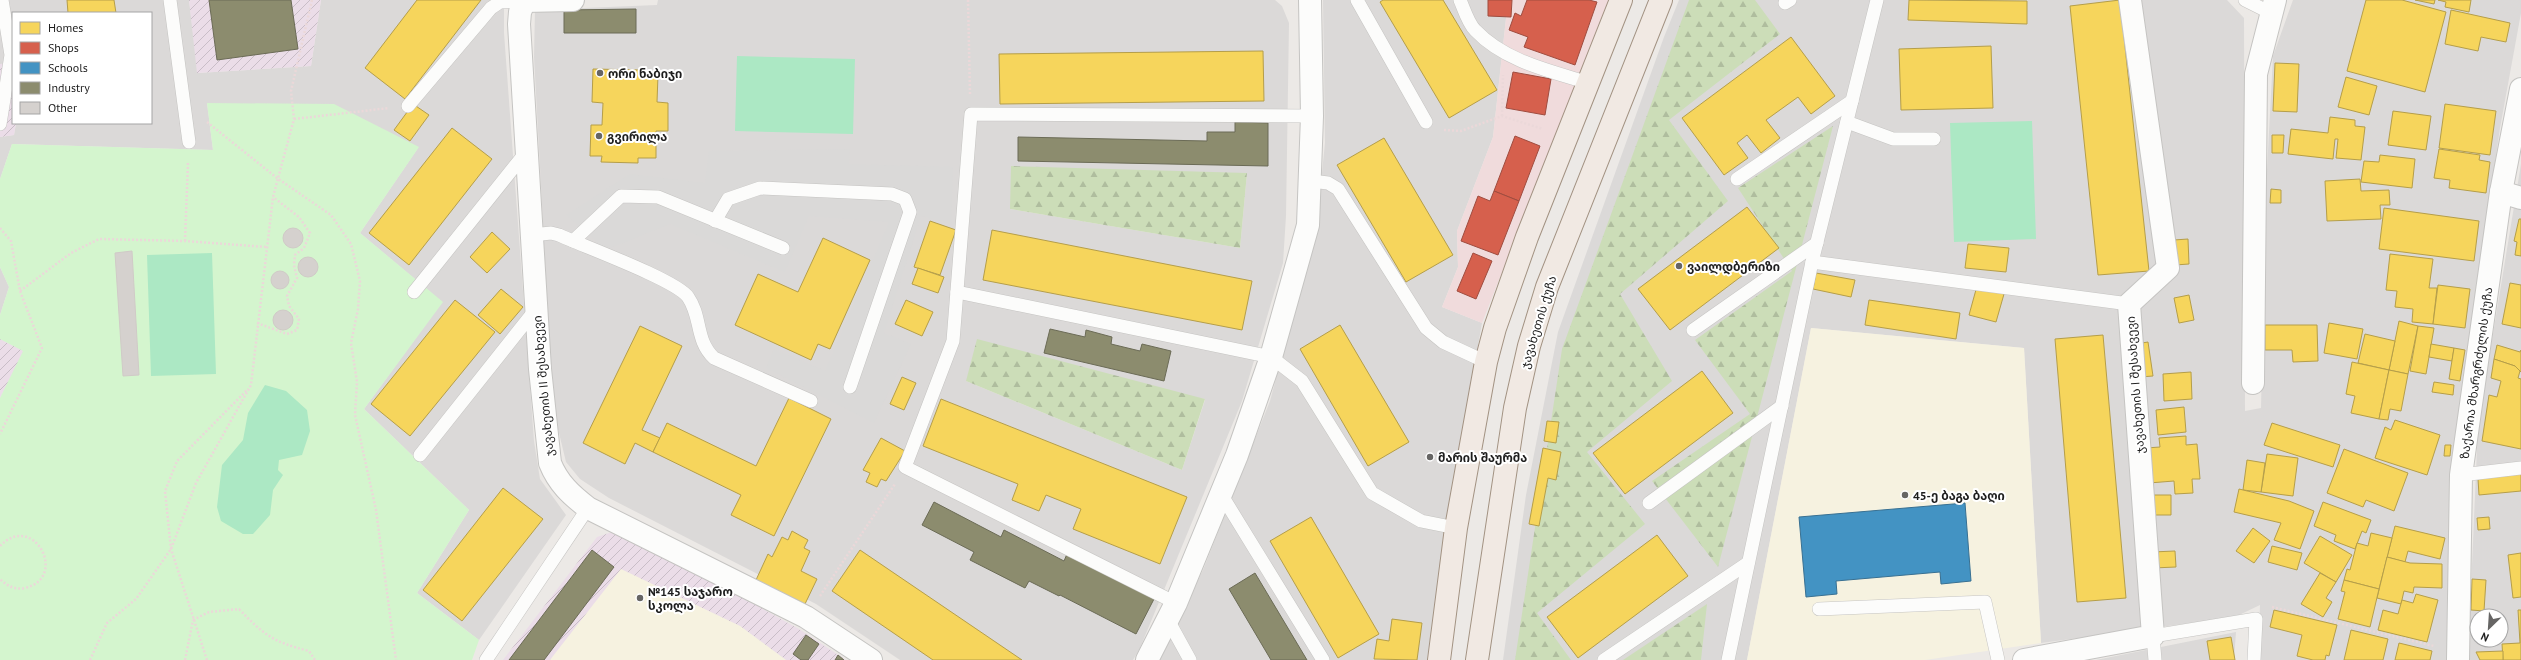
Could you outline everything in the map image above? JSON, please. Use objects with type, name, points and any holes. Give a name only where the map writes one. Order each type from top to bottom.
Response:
[{"type":"main road","points":[[1439,660],[1456,528],[1486,362],[1509,286],[1566,137],[1589,83],[1621,0]]},
{"type":"main road","name":"ჯავახეთის ქუჩა","points":[[1477,660],[1515,408],[1529,346],[1547,287],[1661,0]]},
{"type":"street","points":[[525,1],[573,0]]},
{"type":"street","points":[[1147,660],[1172,612],[1221,494],[1271,357],[1308,225],[1311,181],[1312,116],[1310,0]]},
{"type":"street","name":"ჯავახეთის I შესახვევი","points":[[2130,0],[2168,268],[2129,304],[2153,636]]},
{"type":"street","name":"ჯავახეთის II შესახვევი","points":[[525,1],[520,12],[519,24],[536,309],[550,463],[554,474],[569,493],[588,508],[806,617],[872,660]]},
{"type":"street","points":[[2253,383],[2256,74],[2273,7]]},
{"type":"street","name":"ზაქარია მხარგრძელის ქუჩა","points":[[2458,656],[2461,475],[2511,195],[2521,89]]},
{"type":"street","points":[[2024,660],[2153,636]]},
{"type":"lane","points":[[0,124],[5,56],[2,0]]},
{"type":"lane","points":[[170,0],[189,142]]},
{"type":"lane","points":[[1357,0],[1426,122]]},
{"type":"lane","points":[[1460,0],[1474,30],[1511,55],[1522,62],[1589,83]]},
{"type":"lane","points":[[1728,660],[1812,262],[1877,0]]},
{"type":"lane","points":[[2244,0],[2273,7]]},
{"type":"lane","points":[[408,106],[491,8],[500,2],[525,1]]},
{"type":"lane","points":[[1737,179],[1852,101]]},
{"type":"lane","points":[[1190,660],[1172,612],[906,467],[953,341],[971,114],[1312,116]]},
{"type":"lane","points":[[1847,122],[1893,139],[1934,139]]},
{"type":"lane","points":[[414,292],[527,151]]},
{"type":"lane","points":[[1311,181],[1328,183],[1338,189],[1426,328],[1443,342],[1486,362]]},
{"type":"lane","points":[[715,220],[728,200],[760,188],[892,194],[905,199],[910,212],[850,387]]},
{"type":"lane","points":[[573,241],[621,196],[658,197],[783,248]]},
{"type":"lane","points":[[532,235],[550,233],[573,241],[678,288],[694,306],[705,350],[714,358],[811,401]]},
{"type":"lane","points":[[1693,330],[1817,243]]},
{"type":"lane","points":[[1812,262],[2129,304]]},
{"type":"lane","points":[[957,292],[1271,357],[1302,381],[1372,494],[1421,521],[1456,528]]},
{"type":"lane","points":[[420,455],[536,309]]},
{"type":"lane","points":[[1649,503],[1782,406]]},
{"type":"lane","points":[[2461,475],[2521,468]]},
{"type":"lane","points":[[1221,494],[1323,660]]},
{"type":"lane","points":[[486,660],[588,508]]},
{"type":"lane","points":[[1604,660],[1748,563]]},
{"type":"lane","points":[[1819,609],[1985,602],[1998,660]]},
{"type":"lane","points":[[2155,660],[2153,636],[2256,619],[2254,660]]},
{"type":"path","points":[[90,660],[107,623],[136,599],[171,549],[196,483],[251,385],[257,323],[273,197],[294,119],[291,91],[312,0]]},
{"type":"path","points":[[968,0],[971,114]]},
{"type":"path","points":[[1502,116],[1503,75],[1511,55]]},
{"type":"path","points":[[294,119],[408,106]]},
{"type":"path","points":[[186,118],[199,115],[277,178],[331,215],[351,244],[360,281],[358,309],[351,343],[357,382],[355,415],[376,510],[396,660]]},
{"type":"path","points":[[1426,122],[1443,130],[1461,131],[1502,116],[1566,137]]},
{"type":"path","points":[[185,241],[189,142]]},
{"type":"path","points":[[257,323],[288,334],[297,330],[299,319],[289,306],[287,296],[297,278],[294,265],[295,256],[304,248],[310,234],[298,217],[273,197]]},
{"type":"path","points":[[0,228],[11,241],[20,291],[42,348],[0,434]]},
{"type":"path","points":[[20,291],[71,253],[99,239],[185,241],[266,247]]},
{"type":"path","points":[[207,660],[171,549],[164,491],[177,461],[251,385]]},
{"type":"path","points":[[806,617],[906,467]]},
{"type":"path","points":[[0,546],[14,537],[31,539],[43,550],[46,566],[38,582],[31,587],[13,588],[0,579]]},
{"type":"path","points":[[2256,619],[2267,606],[2458,656]]},
{"type":"path","points":[[193,620],[209,612],[239,609],[261,632],[280,644],[308,651],[315,660]]},
{"type":"path","points":[[185,660],[193,620]]},
{"type":"shaded area","points":[[0,0],[189,0],[198,73],[311,66],[321,0],[504,0],[504,33],[534,441],[540,479],[566,515],[479,640],[417,593],[469,510],[364,409],[442,302],[360,233],[418,148],[207,103],[213,150],[12,144],[0,179],[0,137],[14,135],[16,124],[152,124],[152,12],[12,12],[12,63],[0,64]]},
{"type":"shaded area","points":[[189,0],[321,0],[311,66],[197,73]]},
{"type":"shaded area","points":[[658,0],[1275,0],[1282,6],[1289,23],[1286,216],[1283,263],[1242,401],[1140,648],[1133,660],[900,660],[816,604],[609,498],[580,479],[566,462],[553,408],[534,57],[535,10],[657,5]],"holes":[[[1247,173],[1240,248],[1010,209]],[[966,381],[1205,399],[1205,400],[1182,470]]]},
{"type":"shaded area","points":[[1323,0],[1508,0],[1493,137],[1457,231],[1458,267],[1442,307],[1482,323],[1447,520],[1427,660],[1158,660],[1203,570],[1270,401],[1316,231],[1325,143]]},
{"type":"shaded area","points":[[1508,0],[1609,0],[1482,323],[1442,307],[1458,267],[1457,231],[1493,137]]},
{"type":"shaded area","points":[[1679,0],[2227,0],[2244,18],[2245,411],[2261,408],[2266,189],[2273,56],[2293,0],[2521,0],[2521,13],[2500,128],[2451,469],[2449,660],[2258,660],[2260,605],[2235,617],[2041,643],[2024,348],[1811,328],[1747,660],[1503,660],[1526,495],[1558,332],[1664,37]]},
{"type":"shaded area","points":[[12,63],[12,124],[16,124],[14,135],[0,137],[0,64]]},
{"type":"shaded area","points":[[850,149],[849,164],[953,167],[951,224],[921,216],[884,333],[911,344],[874,423],[766,368],[774,349],[825,371],[889,222],[809,216],[785,272],[670,224],[606,250],[566,215],[630,174],[705,183],[709,151]]},
{"type":"shaded area","points":[[2521,164],[2521,660],[2468,660],[2469,636],[2469,648],[2509,648],[2509,608],[2470,608],[2478,425]]},
{"type":"shaded area","points":[[0,267],[9,287],[0,315]]},
{"type":"shaded area","name":"45-ე ბაგა ბაღი","points":[[1811,328],[2024,348],[2041,643],[1925,660],[1747,660]]},
{"type":"shaded area","points":[[0,339],[24,351],[0,398]]},
{"type":"shaded area","points":[[612,532],[632,536],[799,629],[846,660],[786,660],[740,626],[621,570],[550,660],[503,660],[597,537]]},
{"type":"shaded area","name":"№145 საჯარო სკოლა","points":[[621,569],[740,626],[786,660],[550,660]]},
{"type":"shaded area","points":[[2236,632],[2234,660],[2096,660]]},
{"type":"green space","points":[[1689,0],[1755,0],[1780,34],[1669,120],[1728,201],[1620,294],[1672,381],[1587,452],[1645,524],[1537,613],[1571,660],[1515,660],[1562,349]]},
{"type":"green space","points":[[737,56],[855,59],[853,134],[735,131]]},
{"type":"green space","points":[[207,103],[334,104],[419,147],[360,233],[443,302],[364,409],[469,510],[417,593],[479,640],[472,660],[0,660],[0,398],[23,351],[0,339],[0,315],[9,287],[0,267],[0,179],[12,144],[213,150]]},
{"type":"green space","points":[[2032,121],[2036,239],[1954,242],[1950,123]]},
{"type":"green space","points":[[1833,126],[1718,567],[1652,481],[1750,414],[1695,340],[1792,271],[1738,188]]},
{"type":"green space","points":[[1011,166],[1247,173],[1240,248],[1010,209]]},
{"type":"green space","points":[[212,253],[216,374],[151,376],[147,255]]},
{"type":"green space","points":[[977,339],[1205,399],[1182,470],[966,381]]},
{"type":"green space","points":[[265,385],[286,391],[307,410],[310,431],[302,455],[279,460],[278,470],[283,475],[273,490],[270,515],[253,534],[243,534],[221,521],[217,507],[222,465],[243,440],[248,413]]},
{"type":"green space","points":[[1707,604],[1701,660],[1623,660]]},
{"type":"building: Homes","points":[[67,0],[114,0],[116,12],[68,12]]},
{"type":"building: Homes","points":[[417,0],[481,0],[405,99],[365,68]]},
{"type":"building: Homes","points":[[1383,0],[1443,0],[1497,90],[1449,118],[1380,2]]},
{"type":"building: Homes","points":[[1909,0],[2027,1],[2027,24],[1908,20]]},
{"type":"building: Homes","points":[[2120,0],[2149,271],[2098,275],[2070,6]]},
{"type":"building: Homes","points":[[2366,0],[2402,0],[2446,12],[2425,92],[2347,71]]},
{"type":"building: Homes","points":[[2415,0],[2435,0],[2434,4]]},
{"type":"building: Homes","points":[[2438,0],[2471,0],[2469,12],[2445,7],[2446,2]]},
{"type":"building: Homes","points":[[2451,10],[2510,23],[2506,42],[2481,37],[2478,51],[2445,44]]},
{"type":"building: Homes","points":[[1791,37],[1835,96],[1811,114],[1798,97],[1766,120],[1780,138],[1761,153],[1747,135],[1737,143],[1748,158],[1724,175],[1682,118]]},
{"type":"building: Homes","points":[[1991,46],[1993,108],[1901,110],[1899,49]]},
{"type":"building: Homes","points":[[1263,51],[1264,101],[1000,104],[999,54]]},
{"type":"building: Homes","points":[[2275,63],[2299,64],[2297,112],[2273,111]]},
{"type":"building: Homes","points":[[593,69],[640,70],[640,75],[658,75],[657,102],[668,103],[668,131],[656,131],[656,158],[638,158],[638,163],[601,162],[602,156],[590,156],[591,125],[602,125],[603,103],[592,102]]},
{"type":"building: Homes","points":[[2346,77],[2377,86],[2369,115],[2338,107]]},
{"type":"building: Homes","points":[[413,104],[429,115],[410,141],[394,130]]},
{"type":"building: Homes","points":[[2445,104],[2496,111],[2490,155],[2439,148]]},
{"type":"building: Homes","points":[[2393,111],[2431,116],[2426,150],[2388,145]]},
{"type":"building: Homes","points":[[2330,117],[2355,120],[2355,126],[2365,127],[2361,160],[2336,158],[2338,139],[2335,139],[2333,159],[2288,154],[2291,129],[2328,133]]},
{"type":"building: Homes","points":[[452,128],[492,159],[409,265],[369,233]]},
{"type":"building: Homes","points":[[2272,135],[2284,135],[2283,153],[2272,153]]},
{"type":"building: Homes","points":[[1384,138],[1453,255],[1406,282],[1337,165]]},
{"type":"building: Homes","points":[[2439,149],[2480,155],[2479,160],[2490,162],[2486,193],[2449,188],[2450,180],[2434,178]]},
{"type":"building: Homes","points":[[2380,155],[2415,159],[2412,188],[2361,182],[2364,161],[2379,162]]},
{"type":"building: Homes","points":[[2360,179],[2361,191],[2389,190],[2390,205],[2380,205],[2381,219],[2327,221],[2325,181]]},
{"type":"building: Homes","points":[[2271,189],[2281,190],[2281,203],[2270,203]]},
{"type":"building: Homes","points":[[1747,207],[1779,248],[1670,330],[1638,289]]},
{"type":"building: Homes","points":[[2384,208],[2479,221],[2474,261],[2379,249]]},
{"type":"building: Homes","points":[[2519,219],[2521,219],[2521,256],[2515,255],[2517,242],[2514,241]]},
{"type":"building: Homes","points":[[930,221],[956,230],[940,275],[914,267]]},
{"type":"building: Homes","points":[[992,230],[1252,281],[1242,330],[983,280]]},
{"type":"building: Homes","points":[[492,232],[510,249],[487,273],[470,257]]},
{"type":"building: Homes","points":[[823,238],[870,260],[830,349],[818,344],[811,360],[735,325],[758,274],[798,292]]},
{"type":"building: Homes","points":[[2188,239],[2189,264],[2175,265],[2174,240]]},
{"type":"building: Homes","points":[[1968,244],[2009,248],[2006,272],[1965,268]]},
{"type":"building: Homes","points":[[2390,254],[2433,259],[2429,288],[2437,288],[2433,324],[2412,322],[2413,309],[2395,307],[2397,291],[2386,290]]},
{"type":"building: Homes","points":[[918,268],[944,277],[938,293],[912,284]]},
{"type":"building: Homes","points":[[1816,273],[1855,280],[1851,297],[1813,289]]},
{"type":"building: Homes","points":[[2510,283],[2521,285],[2521,328],[2502,324]]},
{"type":"building: Homes","points":[[2438,285],[2470,289],[2465,328],[2433,324]]},
{"type":"building: Homes","points":[[1977,286],[2004,294],[1996,322],[1969,315]]},
{"type":"building: Homes","points":[[501,289],[523,307],[500,334],[478,315]]},
{"type":"building: Homes","points":[[2189,295],[2194,320],[2179,323],[2174,298]]},
{"type":"building: Homes","points":[[455,300],[495,332],[410,436],[371,404]]},
{"type":"building: Homes","points":[[906,300],[933,312],[922,336],[895,324]]},
{"type":"building: Homes","points":[[1869,300],[1960,313],[1956,339],[1865,325]]},
{"type":"building: Homes","points":[[2399,321],[2418,326],[2408,374],[2389,370]]},
{"type":"building: Homes","points":[[2329,323],[2363,329],[2357,359],[2324,353]]},
{"type":"building: Homes","points":[[1340,325],[1409,442],[1368,466],[1300,349]]},
{"type":"building: Homes","points":[[2265,325],[2317,325],[2318,361],[2293,362],[2292,350],[2265,350]]},
{"type":"building: Homes","points":[[640,326],[682,346],[642,430],[660,438],[653,452],[635,443],[625,464],[583,443]]},
{"type":"building: Homes","points":[[2418,326],[2434,328],[2426,374],[2410,371]]},
{"type":"building: Homes","points":[[2365,334],[2395,341],[2389,370],[2358,363]]},
{"type":"building: Homes","points":[[2103,335],[2126,598],[2077,602],[2055,339]]},
{"type":"building: Homes","points":[[2148,342],[2153,376],[2140,377],[2136,344]]},
{"type":"building: Homes","points":[[2431,344],[2454,348],[2452,361],[2429,357]]},
{"type":"building: Homes","points":[[2497,345],[2520,352],[2521,350],[2521,372],[2515,366],[2494,359]]},
{"type":"building: Homes","points":[[2454,348],[2465,350],[2460,381],[2449,379]]},
{"type":"building: Homes","points":[[2494,359],[2515,366],[2520,371],[2518,378],[2521,379],[2521,449],[2482,441],[2489,395],[2497,397],[2501,381],[2491,378]]},
{"type":"building: Homes","points":[[2352,362],[2389,370],[2379,419],[2351,413],[2355,396],[2346,394]]},
{"type":"building: Homes","points":[[2389,370],[2408,374],[2401,411],[2390,409],[2388,420],[2379,419]]},
{"type":"building: Homes","points":[[1702,371],[1733,413],[1625,494],[1593,453]]},
{"type":"building: Homes","points":[[2191,372],[2192,399],[2164,401],[2163,374]]},
{"type":"building: Homes","points":[[902,377],[916,383],[904,410],[890,404]]},
{"type":"building: Homes","points":[[2434,382],[2454,385],[2453,395],[2432,392]]},
{"type":"building: Homes","points":[[789,398],[831,419],[774,536],[731,515],[741,495],[653,452],[667,423],[756,466]]},
{"type":"building: Homes","points":[[941,399],[1187,497],[1160,564],[1073,529],[1081,509],[1046,495],[1039,511],[1012,500],[1018,484],[923,446]]},
{"type":"building: Homes","points":[[2184,407],[2186,432],[2158,435],[2156,410]]},
{"type":"building: Homes","points":[[2395,420],[2440,435],[2427,475],[2375,458],[2385,427],[2391,430]]},
{"type":"building: Homes","points":[[1547,421],[1559,422],[1556,443],[1544,441]]},
{"type":"building: Homes","points":[[2272,423],[2340,445],[2333,467],[2264,445]]},
{"type":"building: Homes","points":[[2186,436],[2186,445],[2197,444],[2200,479],[2192,479],[2193,493],[2175,494],[2174,481],[2149,483],[2146,448],[2160,447],[2159,438]]},
{"type":"building: Homes","points":[[881,438],[905,451],[886,481],[881,479],[877,487],[866,482],[870,473],[863,470]]},
{"type":"building: Homes","points":[[2445,445],[2451,445],[2450,456],[2444,456]]},
{"type":"building: Homes","points":[[1543,448],[1561,452],[1556,480],[1548,478],[1539,526],[1529,524]]},
{"type":"building: Homes","points":[[2344,449],[2408,473],[2394,511],[2366,500],[2363,507],[2327,493]]},
{"type":"building: Homes","points":[[2267,454],[2298,458],[2293,496],[2261,492]]},
{"type":"building: Homes","points":[[2247,460],[2265,463],[2261,492],[2243,490]]},
{"type":"building: Homes","points":[[2521,474],[2521,491],[2479,495],[2478,479]]},
{"type":"building: Homes","points":[[503,488],[543,519],[462,621],[423,590]]},
{"type":"building: Homes","points":[[2239,489],[2289,501],[2314,511],[2300,549],[2274,540],[2281,523],[2234,512]]},
{"type":"building: Homes","points":[[2152,495],[2171,495],[2171,515],[2153,515]]},
{"type":"building: Homes","points":[[2323,502],[2371,520],[2366,533],[2362,531],[2355,549],[2334,541],[2336,535],[2314,526]]},
{"type":"building: Homes","points":[[1311,517],[1379,634],[1338,658],[1270,541]]},
{"type":"building: Homes","points":[[2489,517],[2490,529],[2478,530],[2477,518]]},
{"type":"building: Homes","points":[[2395,526],[2445,538],[2440,559],[2408,551],[2405,562],[2387,557]]},
{"type":"building: Homes","points":[[2253,528],[2270,541],[2254,563],[2236,551]]},
{"type":"building: Homes","points":[[792,531],[808,540],[804,548],[810,551],[801,571],[817,579],[805,604],[756,580],[768,554],[772,557],[782,537],[788,540]]},
{"type":"building: Homes","points":[[2371,533],[2392,538],[2379,589],[2344,580],[2347,569],[2350,570],[2357,543],[2368,546]]},
{"type":"building: Homes","points":[[1657,535],[1688,576],[1578,658],[1547,617]]},
{"type":"building: Homes","points":[[2320,536],[2352,555],[2336,582],[2304,563]]},
{"type":"building: Homes","points":[[2272,546],[2302,553],[2297,570],[2268,562]]},
{"type":"building: Homes","points":[[860,550],[1022,660],[933,660],[832,591]]},
{"type":"building: Homes","points":[[2175,551],[2176,567],[2153,568],[2152,552]]},
{"type":"building: Homes","points":[[2521,553],[2521,597],[2513,598],[2508,555]]},
{"type":"building: Homes","points":[[2387,557],[2410,563],[2442,564],[2442,588],[2414,587],[2413,593],[2404,591],[2401,604],[2377,598]]},
{"type":"building: Homes","points":[[2320,573],[2336,582],[2326,598],[2332,602],[2323,617],[2301,604]]},
{"type":"building: Homes","points":[[2472,579],[2486,580],[2484,608],[2471,608]]},
{"type":"building: Homes","points":[[2344,580],[2379,589],[2370,627],[2338,619],[2345,592],[2341,591]]},
{"type":"building: Homes","points":[[2416,594],[2438,600],[2427,642],[2378,630],[2383,610],[2398,614],[2402,600],[2413,603]]},
{"type":"building: Homes","points":[[2274,610],[2337,625],[2329,656],[2326,655],[2325,660],[2313,660],[2297,656],[2302,635],[2270,627]]},
{"type":"building: Homes","points":[[2518,610],[2521,610],[2521,660],[2503,660],[2502,648],[2509,648],[2509,644],[2520,643]]},
{"type":"building: Homes","points":[[1392,619],[1422,623],[1417,660],[1374,659],[1377,639],[1389,641]]},
{"type":"building: Homes","points":[[2351,630],[2388,639],[2383,660],[2344,660]]},
{"type":"building: Homes","points":[[2231,637],[2235,660],[2210,660],[2207,641]]},
{"type":"building: Homes","points":[[2399,643],[2432,651],[2430,660],[2395,660]]},
{"type":"building: Homes","points":[[2503,651],[2503,660],[2480,660],[2476,652]]},
{"type":"building: Shops","points":[[1488,0],[1512,0],[1511,17],[1488,16]]},
{"type":"building: Shops","points":[[1527,0],[1589,0],[1597,2],[1575,65],[1524,47],[1528,37],[1509,30],[1515,13],[1521,16]]},
{"type":"building: Shops","points":[[1513,72],[1551,79],[1545,115],[1506,108]]},
{"type":"building: Shops","points":[[1515,136],[1540,146],[1519,201],[1494,191]]},
{"type":"building: Shops","points":[[1494,191],[1519,201],[1498,255],[1461,241],[1478,196],[1490,201]]},
{"type":"building: Shops","points":[[1473,253],[1492,261],[1476,299],[1457,291]]},
{"type":"building: Schools","points":[[1965,503],[1971,581],[1941,584],[1940,572],[1836,581],[1837,594],[1806,597],[1799,517]]},
{"type":"building: Industry","points":[[209,0],[291,0],[298,49],[217,60]]},
{"type":"building: Industry","points":[[636,9],[636,33],[564,33],[564,10]]},
{"type":"building: Industry","points":[[1235,122],[1268,123],[1268,166],[1018,161],[1018,137],[1207,141],[1207,132],[1235,132]]},
{"type":"building: Industry","points":[[1050,329],[1085,337],[1086,330],[1112,337],[1111,344],[1140,351],[1142,344],[1171,351],[1164,381],[1044,353]]},
{"type":"building: Industry","points":[[934,502],[1001,537],[1004,530],[1064,561],[1067,554],[1154,599],[1136,634],[1060,595],[1059,596],[1029,581],[1025,588],[970,560],[974,552],[922,525]]},
{"type":"building: Industry","points":[[592,550],[614,567],[544,660],[509,660]]},
{"type":"building: Industry","points":[[1255,573],[1307,660],[1271,660],[1229,589]]},
{"type":"building: Industry","points":[[806,635],[819,644],[808,660],[801,660],[793,654]]},
{"type":"building: Industry","points":[[838,655],[844,660],[835,660]]},
{"type":"building: Other","points":[[293,228],[300,231],[303,238],[300,245],[293,248],[286,245],[283,238],[286,231]]},
{"type":"building: Other","points":[[132,251],[139,375],[123,376],[115,253]]},
{"type":"building: Other","points":[[308,257],[315,260],[318,267],[315,274],[308,277],[301,274],[298,267],[301,260]]},
{"type":"building: Other","points":[[276,271],[284,271],[289,276],[287,287],[284,289],[276,289],[271,284],[271,276]]},
{"type":"building: Other","points":[[283,310],[290,313],[293,320],[290,327],[283,330],[276,327],[273,320],[276,313]]},
{"type":"place","name":"ორი ნაბიჯი","points":[[600,73]]},
{"type":"place","name":"გვირილა","points":[[599,136]]},
{"type":"place","name":"ვაილდბერიზი","points":[[1679,266]]},
{"type":"place","name":"მარის შაურმა","points":[[1430,457]]},
{"type":"place","name":"45-ე ბაგა ბაღი","points":[[1905,495]]},
{"type":"place","name":"№145 საჯარო სკოლა","points":[[640,598]]}]
